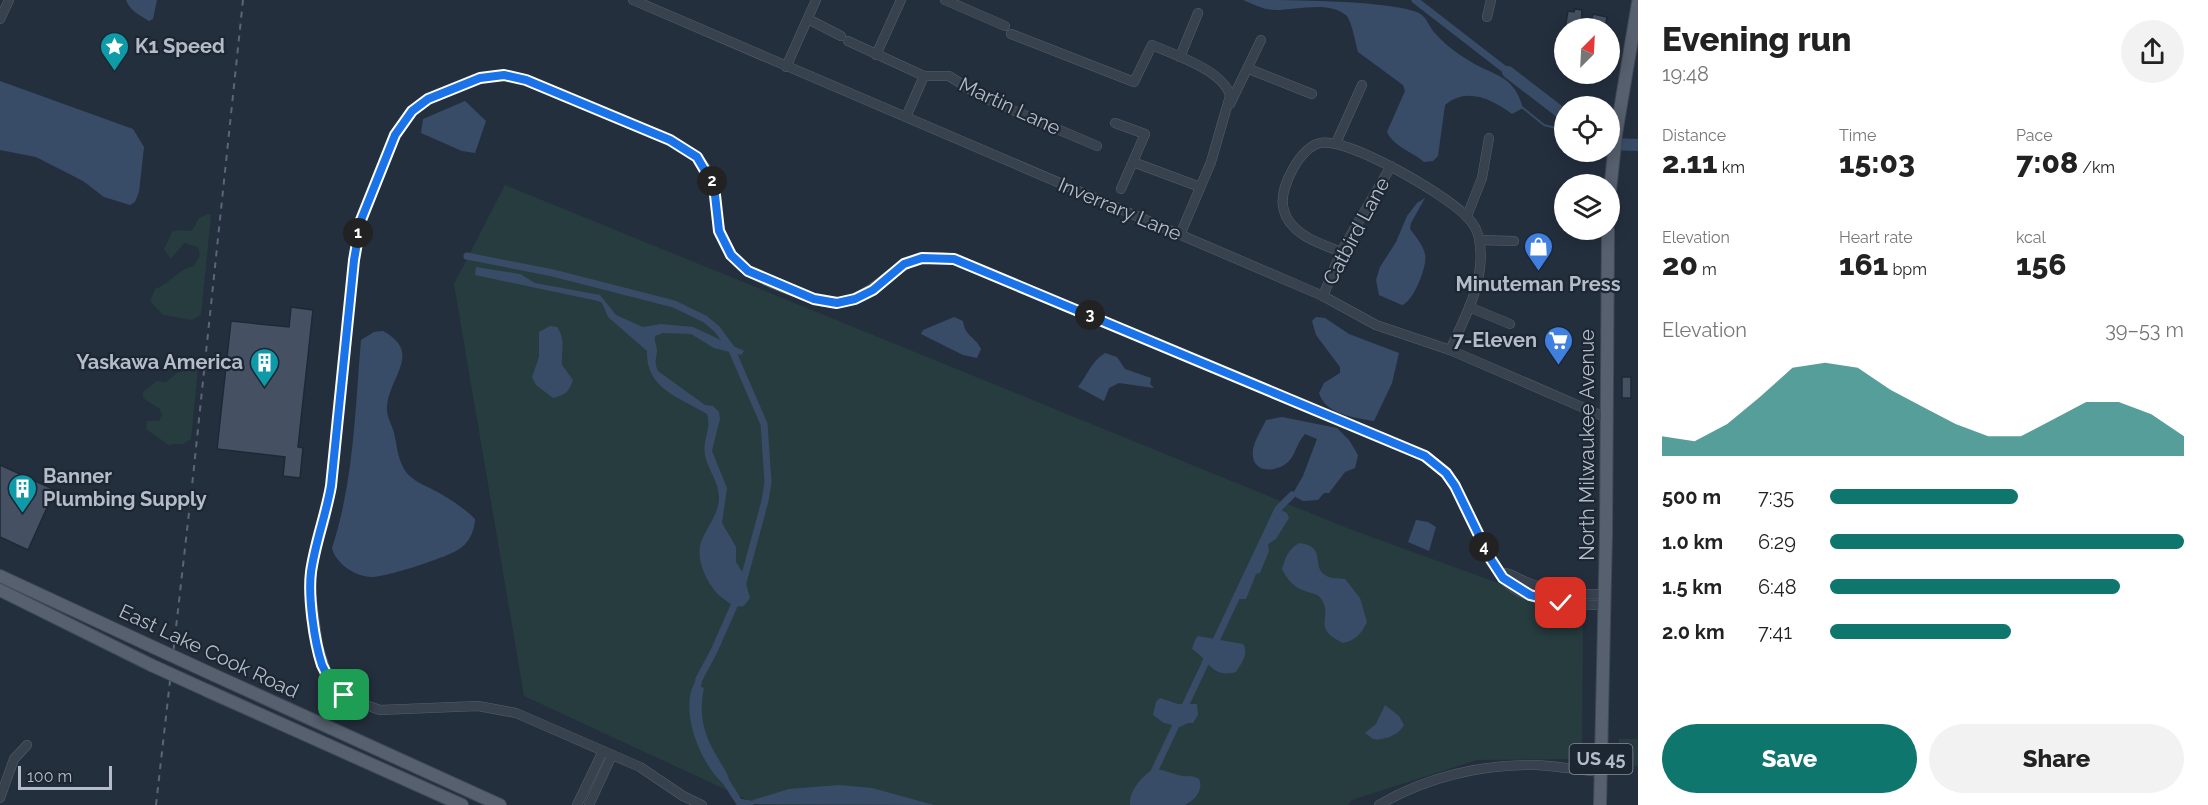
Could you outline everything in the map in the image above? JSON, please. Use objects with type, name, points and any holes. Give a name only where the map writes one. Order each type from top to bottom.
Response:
[{"type":"main road","points":[[1611,174],[1638,3]]},
{"type":"main road","name":"North Milwaukee Avenue","points":[[1600,805],[1608,240]]},
{"type":"main road","name":"East Lake Cook Road","points":[[0,576],[500,805]]},
{"type":"main road","name":"East Lake Cook Road","points":[[0,590],[208,691],[462,805]]},
{"type":"street","points":[[0,19],[9,0]]},
{"type":"street","name":"Inverrary Lane","points":[[633,0],[1323,296],[1376,325],[1450,350],[1607,418]]},
{"type":"street","points":[[786,67],[816,0]]},
{"type":"street","points":[[876,55],[901,0]]},
{"type":"street","points":[[945,0],[1008,30],[1134,82],[1152,45],[1198,65],[1224,84],[1230,96],[1211,162],[1180,235]]},
{"type":"street","points":[[1487,17],[1491,0]]},
{"type":"street","points":[[1180,57],[1198,13]]},
{"type":"street","name":"Martin Lane","points":[[808,19],[876,55],[924,76],[949,76],[982,97],[1097,146]]},
{"type":"street","points":[[1224,117],[1261,40]]},
{"type":"street","points":[[1249,69],[1312,94]]},
{"type":"street","points":[[702,805],[683,796],[640,767],[533,718],[497,708],[478,706],[380,710],[365,706],[352,700],[334,686],[322,664],[310,587],[311,572],[331,486],[354,260],[361,220],[395,135],[412,111],[428,99],[493,75],[526,80],[670,140],[697,157],[714,186],[719,231],[731,255],[748,271],[814,299],[837,303],[855,299],[873,290],[904,264],[922,258],[954,259],[1425,456],[1446,473],[1455,486],[1490,558],[1502,573],[1503,578],[1510,584],[1541,599],[1568,604],[1604,599]]},
{"type":"street","points":[[906,117],[924,76]]},
{"type":"street","points":[[1336,143],[1362,84]]},
{"type":"street","points":[[1115,123],[1145,134],[1121,189]]},
{"type":"street","points":[[1467,216],[1482,178],[1489,138]]},
{"type":"street","points":[[1341,252],[1300,233],[1292,225],[1283,205],[1284,193],[1299,158],[1312,146],[1322,143],[1336,143],[1390,166],[1467,216],[1479,240],[1479,277],[1450,350]]},
{"type":"street","points":[[1133,162],[1200,187]]},
{"type":"street","name":"Catbird Lane","points":[[1323,296],[1341,252],[1390,166]]},
{"type":"street","points":[[1479,240],[1514,241]]},
{"type":"street","points":[[1469,307],[1510,324]]},
{"type":"street","points":[[0,798],[14,759],[27,745]]},
{"type":"street","points":[[578,805],[607,753]]},
{"type":"street","points":[[589,805],[607,753]]},
{"type":"street","points":[[1379,805],[1396,795],[1433,780],[1485,768],[1538,765],[1601,772]]},
{"type":"green space","points":[[505,185],[1347,528],[1583,614],[1582,759],[1477,760],[1352,800],[1348,805],[759,805],[524,696],[454,284]]},
{"type":"green space","points":[[211,215],[201,315],[192,320],[163,315],[150,301],[155,289],[183,270],[193,267],[200,256],[198,247],[184,243],[171,259],[164,249],[172,232],[192,231],[199,218]]},
{"type":"green space","points":[[198,368],[191,439],[183,444],[171,444],[170,446],[146,429],[147,421],[159,421],[162,415],[160,409],[143,398],[143,392],[157,381],[166,382],[178,372]]},
{"type":"green space","points":[[1619,739],[1638,739],[1638,766],[1618,766]]},
{"type":"water","points":[[126,0],[157,0],[153,19],[149,21],[139,15]]},
{"type":"water","points":[[1243,0],[1360,3],[1384,5],[1419,13],[1445,43],[1463,57],[1508,82],[1514,88],[1523,108],[1512,114],[1480,97],[1462,96],[1453,99],[1445,105],[1438,156],[1433,161],[1424,162],[1399,146],[1387,132],[1405,91],[1403,85],[1358,52],[1347,16],[1332,8],[1322,7],[1271,10]]},
{"type":"water","points":[[0,81],[133,129],[144,147],[139,192],[135,202],[130,205],[104,197],[83,181],[36,157],[0,150]]},
{"type":"water","points":[[465,101],[486,121],[475,153],[462,151],[421,133],[423,119]]},
{"type":"water","points":[[1425,198],[1410,229],[1424,251],[1424,267],[1415,291],[1402,305],[1379,295],[1376,280],[1380,267],[1396,242],[1407,216],[1417,203]]},
{"type":"water","points":[[476,267],[520,274],[535,283],[600,295],[616,315],[643,327],[661,324],[693,327],[744,351],[741,355],[714,348],[691,334],[663,333],[655,336],[658,371],[705,405],[713,406],[719,412],[720,419],[712,451],[727,488],[722,523],[736,547],[736,562],[743,573],[750,598],[744,606],[731,604],[720,596],[704,573],[700,559],[700,546],[717,511],[719,498],[705,455],[707,414],[675,397],[658,383],[648,364],[647,351],[608,317],[602,303],[475,275]]},
{"type":"water","points":[[954,317],[963,321],[968,334],[979,345],[981,349],[977,358],[963,355],[921,334],[923,330]]},
{"type":"water","points":[[1316,317],[1325,318],[1349,334],[1399,353],[1392,383],[1374,421],[1342,414],[1327,406],[1322,400],[1319,393],[1324,383],[1340,373],[1340,367],[1316,335],[1312,321]]},
{"type":"water","points":[[550,326],[557,327],[560,332],[562,365],[573,380],[566,392],[553,398],[536,385],[532,377],[539,357],[539,332]]},
{"type":"water","points":[[383,331],[395,339],[401,348],[401,366],[389,396],[387,411],[403,468],[413,479],[450,499],[475,519],[470,538],[456,551],[433,561],[371,577],[359,575],[347,568],[337,559],[332,548],[349,471],[361,340],[374,332]]},
{"type":"water","points":[[1105,353],[1117,357],[1125,369],[1151,378],[1150,384],[1154,388],[1119,383],[1109,388],[1104,401],[1078,387],[1093,364]]},
{"type":"water","points":[[1282,417],[1337,428],[1349,440],[1358,455],[1355,468],[1345,472],[1329,493],[1324,493],[1318,500],[1303,501],[1292,495],[1303,476],[1317,439],[1305,434],[1290,459],[1277,468],[1260,467],[1253,458],[1256,439],[1266,420]]},
{"type":"water","points":[[1281,510],[1287,513],[1289,518],[1276,539],[1268,544],[1269,551],[1246,599],[1239,599],[1235,595],[1244,576],[1248,575],[1251,570],[1249,566],[1259,546],[1263,544],[1266,528]]},
{"type":"water","points":[[1416,520],[1428,522],[1436,527],[1429,551],[1408,542]]},
{"type":"water","points":[[1299,543],[1313,548],[1319,567],[1325,575],[1345,579],[1360,598],[1367,622],[1355,638],[1343,643],[1333,637],[1325,627],[1325,607],[1320,598],[1297,588],[1284,573],[1282,569],[1286,557]]},
{"type":"water","points":[[1198,636],[1243,644],[1245,654],[1236,672],[1221,673],[1192,649]]},
{"type":"water","points":[[694,684],[704,688],[702,717],[706,734],[727,775],[730,786],[727,787],[709,767],[696,739],[689,710]]},
{"type":"water","points":[[1160,698],[1178,704],[1197,704],[1198,715],[1193,723],[1180,727],[1164,723],[1153,715],[1156,702]]},
{"type":"water","points":[[1385,705],[1399,716],[1404,725],[1402,729],[1390,736],[1373,739],[1365,733],[1376,724]]},
{"type":"water","points":[[1153,769],[1199,779],[1198,794],[1184,805],[1130,805],[1134,789]]},
{"type":"water","points":[[839,785],[872,788],[934,805],[750,804],[753,800],[789,789]]},
{"type":"building","points":[[1575,9],[1582,10],[1582,18],[1567,18],[1568,11],[1574,12]]},
{"type":"building","points":[[1593,14],[1607,17],[1607,18],[1592,18]]},
{"type":"building","name":"Yaskawa America","points":[[291,307],[313,310],[298,447],[303,448],[300,478],[283,476],[285,457],[217,449],[231,321],[289,327]]},
{"type":"building","points":[[1622,377],[1631,377],[1631,398],[1622,398]]},
{"type":"building","name":"Banner Plumbing Supply","points":[[0,465],[55,490],[28,550],[0,537]]},
{"type":"waterway","points":[[1415,0],[1508,72]]},
{"type":"waterway","points":[[1508,72],[1554,107]]},
{"type":"waterway","points":[[1523,108],[1544,125],[1554,128]]},
{"type":"waterway","points":[[1620,144],[1638,145]]},
{"type":"waterway","points":[[467,256],[553,273],[674,304],[705,319],[717,329],[731,348],[764,424],[768,482],[742,586]]},
{"type":"waterway","points":[[1152,776],[1278,509],[1292,495]]},
{"type":"waterway","points":[[696,692],[699,679],[737,599]]},
{"type":"waterway","points":[[725,780],[739,802],[750,804]]},
{"type":"railway","points":[[156,805],[243,0]]},
{"type":"place","name":"K1 Speed","points":[[114,72]]},
{"type":"place","name":"Minuteman Press","points":[[1538,272]]},
{"type":"place","name":"7-Eleven","points":[[1558,366]]},
{"type":"place","name":"Yaskawa America","points":[[264,388]]},
{"type":"place","name":"Banner Plumbing Supply","points":[[22,514]]},
{"type":"route","points":[[344,695],[334,686],[322,664],[310,587],[314,555],[325,519],[331,486],[354,260],[361,220],[395,135],[412,111],[428,99],[493,75],[519,77],[670,140],[697,157],[714,186],[717,221],[723,243],[740,265],[755,275],[814,299],[837,303],[855,299],[873,290],[904,264],[922,258],[954,259],[1425,456],[1446,473],[1455,486],[1490,558],[1502,573],[1503,578],[1530,595],[1561,603]]}]
